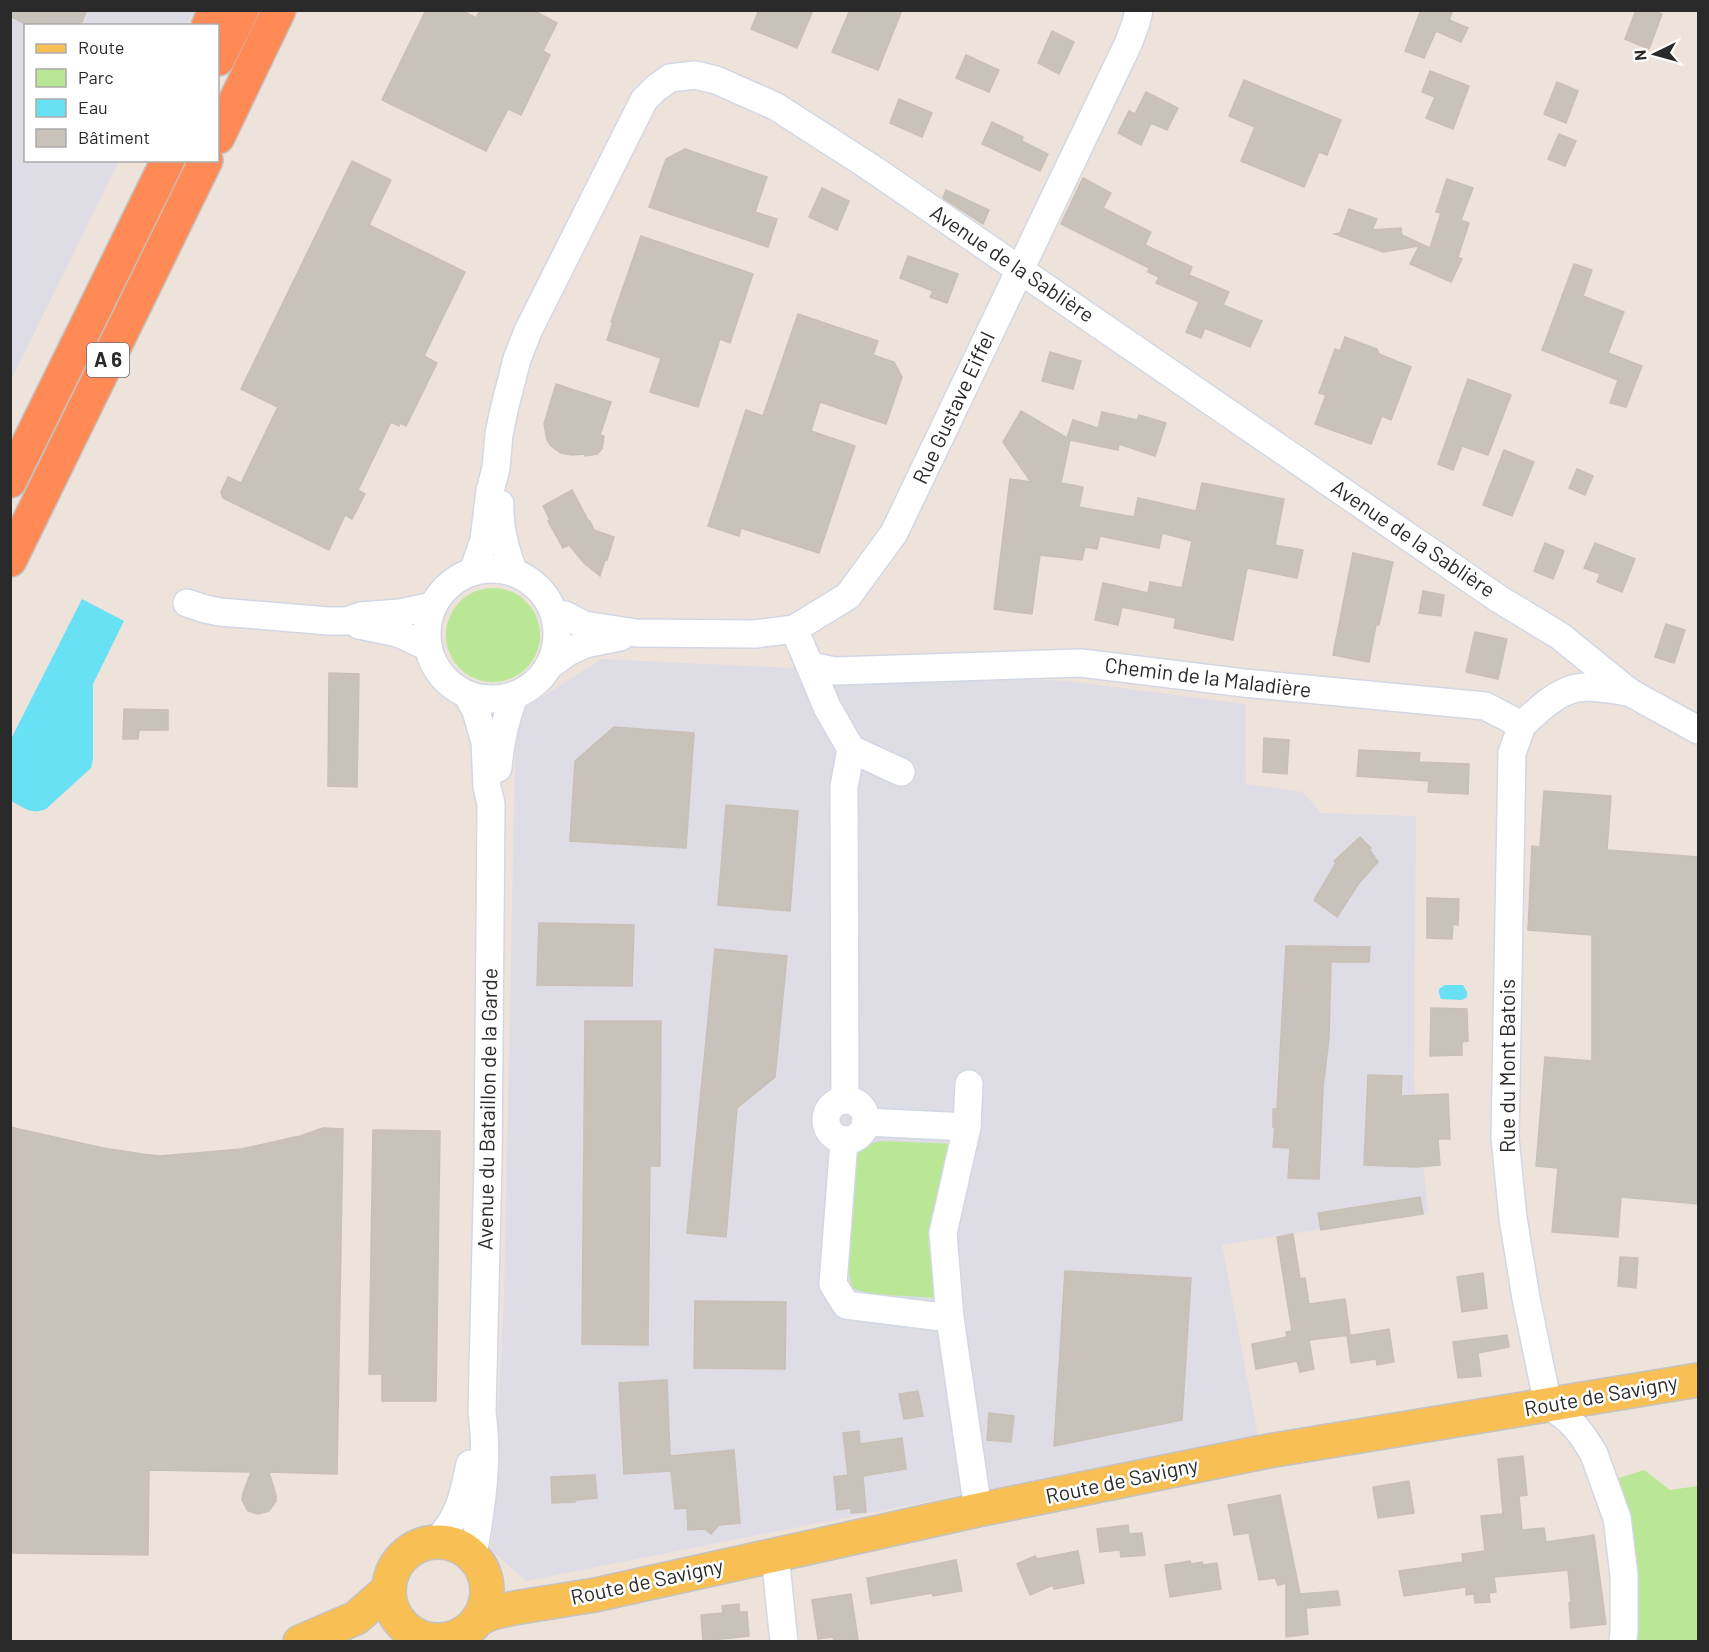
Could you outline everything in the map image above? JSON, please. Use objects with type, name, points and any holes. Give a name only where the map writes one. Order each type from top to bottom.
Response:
[{"type":"highway","points":[[209,24],[215,10]]},
{"type":"highway","points":[[219,57],[242,10]]},
{"type":"highway","points":[[219,135],[279,10]]},
{"type":"highway","points":[[10,435],[141,162]]},
{"type":"highway","name":"A 6","points":[[10,481],[167,162]]},
{"type":"highway","name":"A 6","points":[[10,560],[205,162]]},
{"type":"main road","name":"Route de Savigny","points":[[478,1619],[492,1613],[595,1595],[978,1510],[1263,1452],[1698,1380]]},
{"type":"main road","points":[[436,1542],[456,1546],[479,1567],[487,1589],[486,1602],[474,1626],[462,1635],[447,1640],[433,1640],[418,1636],[398,1620],[390,1600],[391,1577],[396,1566],[413,1549],[436,1542]]},
{"type":"main road","name":"Route de Savigny","points":[[479,1567],[516,1592],[549,1602]]},
{"type":"main road","points":[[302,1641],[356,1618],[389,1589]]},
{"type":"main road","points":[[345,1641],[363,1633],[406,1628]]},
{"type":"street","name":"Rue Gustave Eiffel","points":[[554,613],[565,615],[584,625],[636,633],[755,634],[794,630],[848,596],[894,533],[1128,44],[1139,10]]},
{"type":"street","name":"Avenue de la Sablière","points":[[473,572],[484,540],[490,491],[510,381],[528,331],[644,100],[670,78],[695,75],[716,80],[775,106],[870,166],[1499,598],[1560,636],[1629,692],[1698,730]]},
{"type":"street","name":"Avenue de la Sablière","points":[[496,468],[500,491],[501,528],[514,573]]},
{"type":"street","points":[[493,569],[514,573],[531,582],[545,596],[554,613],[557,639],[550,665],[528,689],[514,696],[484,699],[468,696],[454,688],[442,677],[433,663],[428,647],[427,626],[433,606],[443,591],[456,579],[473,572],[493,569]]},
{"type":"street","points":[[187,603],[205,609],[245,615],[347,621],[398,633],[428,647]]},
{"type":"street","points":[[347,621],[361,616],[400,613],[433,606]]},
{"type":"street","points":[[794,630],[827,707],[851,749],[901,772]]},
{"type":"street","name":"Rue Gustave Eiffel","points":[[550,665],[568,652],[585,644],[636,633]]},
{"type":"street","name":"Chemin de la Maladière","points":[[810,666],[835,671],[1081,663],[1244,683],[1485,706],[1522,725]]},
{"type":"street","points":[[1522,725],[1548,701],[1576,688],[1600,688],[1629,692]]},
{"type":"street","name":"Avenue du Bataillon de la Garde","points":[[468,696],[476,711],[485,742],[487,788],[491,804],[488,1163],[482,1413],[486,1434],[480,1511],[479,1567]]},
{"type":"street","name":"Avenue du Bataillon de la Garde","points":[[491,804],[497,788],[500,746],[505,721],[514,696]]},
{"type":"street","name":"Rue du Mont Batois","points":[[1522,725],[1512,753],[1505,1138],[1513,1218],[1526,1298],[1548,1405]]},
{"type":"street","points":[[845,1100],[844,787],[851,749]]},
{"type":"street","points":[[969,1084],[967,1127],[943,1233],[950,1317],[978,1510]]},
{"type":"street","points":[[851,1100],[862,1107],[866,1113],[866,1122],[857,1137],[844,1140],[838,1138],[829,1129],[827,1116],[833,1105],[851,1100]]},
{"type":"street","points":[[866,1122],[967,1127]]},
{"type":"street","points":[[844,1140],[833,1284],[846,1305],[950,1317]]},
{"type":"street","points":[[1548,1405],[1567,1417],[1581,1432],[1591,1448],[1617,1518],[1624,1575],[1623,1641]]},
{"type":"street","name":"Avenue du Bataillon de la Garde","points":[[436,1542],[458,1514],[475,1434],[482,1413]]},
{"type":"street","points":[[775,1555],[784,1641]]},
{"type":"shaded area","points":[[11,11],[194,11],[188,24],[24,24],[24,162],[119,162],[11,380]]},
{"type":"shaded area","points":[[601,659],[1067,681],[1245,704],[1246,784],[1303,792],[1321,813],[1416,816],[1414,1080],[1428,1212],[1222,1245],[1258,1436],[526,1581],[491,1550],[504,1298],[516,714]]},
{"type":"green space","points":[[484,588],[502,588],[527,601],[537,617],[540,635],[537,653],[527,669],[502,682],[484,682],[459,669],[446,644],[446,626],[459,601]]},
{"type":"green space","points":[[881,1141],[957,1144],[940,1298],[870,1294],[852,1288],[848,1268],[853,1168],[861,1146]]},
{"type":"green space","points":[[1644,1470],[1670,1490],[1698,1486],[1698,1641],[1635,1641],[1637,1567],[1619,1478]]},
{"type":"water","points":[[82,599],[124,621],[93,684],[91,768],[46,809],[32,811],[11,801],[11,739]]},
{"type":"water","points":[[1445,985],[1463,985],[1467,997],[1462,1000],[1441,999],[1439,989]]},
{"type":"building","points":[[10,10],[87,10],[81,24],[25,24],[10,16]]},
{"type":"building","points":[[426,10],[461,10],[476,18],[480,10],[533,10],[557,23],[543,51],[550,55],[521,115],[508,109],[486,151],[382,100]]},
{"type":"building","points":[[759,10],[813,10],[797,48],[751,29]]},
{"type":"building","points":[[850,10],[902,10],[878,70],[832,52]]},
{"type":"building","points":[[1421,10],[1453,10],[1449,20],[1468,28],[1461,42],[1436,31],[1424,58],[1405,51]]},
{"type":"building","points":[[1636,10],[1653,10],[1662,14],[1649,49],[1625,39]]},
{"type":"building","points":[[1052,31],[1074,42],[1059,74],[1038,63]]},
{"type":"building","points":[[966,55],[999,70],[989,92],[956,78]]},
{"type":"building","points":[[1430,71],[1469,86],[1453,129],[1426,118],[1435,97],[1422,92]]},
{"type":"building","points":[[1244,80],[1341,120],[1327,155],[1319,152],[1304,187],[1241,161],[1255,127],[1229,116]]},
{"type":"building","points":[[1557,82],[1578,91],[1566,123],[1544,114]]},
{"type":"building","points":[[1146,92],[1178,108],[1167,130],[1151,123],[1141,145],[1118,133],[1129,111],[1135,114]]},
{"type":"building","points":[[899,99],[932,113],[922,137],[890,123]]},
{"type":"building","points":[[992,122],[1023,137],[1022,141],[1048,154],[1040,171],[982,144]]},
{"type":"building","points":[[1559,134],[1576,141],[1565,166],[1548,159]]},
{"type":"building","points":[[685,149],[767,177],[755,212],[777,219],[768,247],[649,207],[666,159]]},
{"type":"building","points":[[352,161],[391,180],[369,225],[465,272],[424,356],[437,363],[406,426],[400,423],[399,426],[391,422],[358,490],[365,494],[352,519],[345,515],[329,550],[223,498],[221,492],[228,477],[241,483],[278,407],[241,389]]},
{"type":"building","points":[[1083,178],[1111,193],[1103,208],[1151,232],[1145,245],[1192,267],[1189,275],[1229,292],[1223,305],[1262,321],[1250,347],[1205,328],[1201,338],[1186,332],[1199,302],[1156,283],[1159,277],[1148,272],[1149,268],[1061,224]]},
{"type":"building","points":[[1447,179],[1473,188],[1461,220],[1469,223],[1458,257],[1462,259],[1451,282],[1410,264],[1419,246],[1383,252],[1335,234],[1340,233],[1349,209],[1377,219],[1372,230],[1401,228],[1402,235],[1430,248],[1441,213],[1436,212]]},
{"type":"building","points":[[822,188],[849,201],[837,230],[809,217]]},
{"type":"building","points":[[946,190],[989,210],[983,224],[943,198]]},
{"type":"building","points":[[641,236],[753,274],[730,343],[720,339],[698,407],[650,392],[661,358],[607,340]]},
{"type":"building","points":[[908,256],[958,274],[947,303],[930,297],[933,291],[900,278]]},
{"type":"building","points":[[1574,264],[1592,270],[1583,296],[1624,312],[1608,353],[1642,366],[1626,407],[1610,403],[1618,380],[1542,350]]},
{"type":"building","points":[[798,314],[878,341],[873,355],[894,362],[902,377],[886,424],[820,402],[811,431],[855,446],[819,553],[741,528],[739,536],[708,526],[746,410],[763,416]]},
{"type":"building","points":[[1345,337],[1377,349],[1379,354],[1411,367],[1391,420],[1382,416],[1371,444],[1315,424],[1326,395],[1319,393],[1335,349],[1340,351]]},
{"type":"building","points":[[1050,352],[1081,361],[1073,389],[1042,381]]},
{"type":"building","points":[[1468,379],[1511,395],[1488,455],[1462,446],[1453,470],[1438,464]]},
{"type":"building","points":[[556,384],[611,402],[600,435],[604,436],[602,449],[597,454],[585,456],[584,454],[561,453],[547,440],[544,424]]},
{"type":"building","points":[[1021,411],[1067,438],[1073,420],[1098,428],[1102,412],[1137,420],[1139,415],[1166,423],[1155,456],[1119,444],[1118,450],[1070,440],[1061,483],[1083,487],[1079,507],[1134,517],[1138,498],[1196,511],[1202,483],[1284,499],[1275,545],[1303,550],[1297,578],[1247,568],[1233,640],[1174,628],[1176,618],[1122,607],[1118,625],[1095,620],[1103,583],[1148,593],[1150,582],[1182,588],[1192,541],[1162,533],[1159,548],[1100,536],[1097,549],[1085,547],[1082,560],[1040,555],[1032,614],[994,609],[1010,479],[1031,482],[1003,442]]},
{"type":"building","points":[[1504,450],[1534,462],[1512,516],[1483,505]]},
{"type":"building","points":[[1577,469],[1593,476],[1585,495],[1569,488]]},
{"type":"building","points":[[572,490],[594,530],[614,537],[600,576],[584,563],[569,545],[563,548],[548,521],[550,520],[543,506]]},
{"type":"building","points":[[1545,543],[1564,551],[1553,579],[1534,571]]},
{"type":"building","points":[[1595,543],[1635,559],[1622,592],[1597,582],[1600,574],[1584,568]]},
{"type":"building","points":[[1353,553],[1393,562],[1379,625],[1376,625],[1369,662],[1333,655]]},
{"type":"building","points":[[1423,591],[1444,595],[1441,616],[1419,613]]},
{"type":"building","points":[[1666,624],[1685,630],[1674,663],[1655,657]]},
{"type":"building","points":[[1475,632],[1507,639],[1498,679],[1466,672]]},
{"type":"building","points":[[329,673],[359,674],[357,787],[328,786]]},
{"type":"building","points":[[124,709],[168,710],[168,730],[139,730],[138,739],[123,739]]},
{"type":"building","points":[[614,727],[694,733],[686,848],[570,841],[575,761]]},
{"type":"building","points":[[1264,738],[1289,740],[1287,774],[1263,772]]},
{"type":"building","points":[[1359,750],[1420,753],[1419,762],[1469,764],[1468,794],[1428,792],[1429,781],[1357,776]]},
{"type":"building","points":[[1544,791],[1611,796],[1607,850],[1698,857],[1698,1204],[1621,1197],[1618,1237],[1552,1232],[1558,1168],[1536,1166],[1545,1057],[1592,1061],[1592,935],[1528,930],[1532,846],[1540,847]]},
{"type":"building","points":[[726,805],[798,811],[790,911],[718,905]]},
{"type":"building","points":[[1360,837],[1371,848],[1369,849],[1378,862],[1359,883],[1337,917],[1314,900],[1336,863],[1334,861]]},
{"type":"building","points":[[1427,898],[1459,899],[1458,925],[1453,924],[1452,939],[1427,938]]},
{"type":"building","points":[[539,923],[634,925],[632,986],[537,985]]},
{"type":"building","points":[[1286,946],[1370,947],[1369,962],[1331,962],[1329,1038],[1323,1088],[1319,1179],[1288,1178],[1290,1148],[1273,1147],[1275,1127],[1273,1127],[1273,1109],[1277,1109]]},
{"type":"building","points":[[715,949],[787,956],[775,1077],[737,1108],[726,1237],[687,1233]]},
{"type":"building","points":[[1431,1008],[1467,1009],[1468,1041],[1462,1042],[1462,1055],[1430,1056]]},
{"type":"building","points":[[585,1021],[661,1021],[660,1166],[650,1166],[648,1345],[582,1344]]},
{"type":"building","points":[[1368,1075],[1402,1076],[1401,1096],[1448,1094],[1450,1139],[1438,1139],[1440,1165],[1416,1167],[1364,1165]]},
{"type":"building","points":[[10,1127],[103,1148],[160,1156],[242,1149],[300,1136],[323,1128],[343,1129],[337,1474],[269,1472],[276,1501],[269,1511],[258,1514],[248,1511],[242,1500],[251,1472],[149,1470],[148,1555],[10,1553]]},
{"type":"building","points":[[373,1130],[440,1131],[436,1401],[382,1401],[382,1374],[369,1374]]},
{"type":"building","points":[[1420,1197],[1423,1214],[1321,1230],[1318,1213]]},
{"type":"building","points":[[1293,1234],[1300,1279],[1305,1278],[1309,1304],[1345,1299],[1350,1335],[1309,1340],[1314,1369],[1300,1372],[1297,1361],[1256,1369],[1252,1344],[1287,1337],[1286,1332],[1292,1331],[1277,1237]]},
{"type":"building","points":[[1620,1257],[1638,1258],[1636,1288],[1618,1286]]},
{"type":"building","points":[[1065,1271],[1191,1278],[1182,1420],[1054,1446]]},
{"type":"building","points":[[1483,1273],[1487,1308],[1462,1312],[1457,1277]]},
{"type":"building","points":[[695,1301],[786,1302],[785,1369],[694,1368]]},
{"type":"building","points":[[1389,1329],[1394,1362],[1377,1365],[1376,1359],[1351,1363],[1347,1336]]},
{"type":"building","points":[[1507,1335],[1509,1347],[1478,1353],[1481,1376],[1458,1378],[1453,1342]]},
{"type":"building","points":[[667,1380],[670,1456],[734,1450],[740,1523],[719,1525],[711,1534],[705,1529],[688,1530],[687,1508],[675,1509],[671,1471],[624,1474],[619,1383]]},
{"type":"building","points":[[918,1391],[923,1416],[904,1419],[899,1394]]},
{"type":"building","points":[[989,1413],[1014,1416],[1011,1442],[987,1440]]},
{"type":"building","points":[[859,1431],[860,1444],[902,1438],[906,1469],[863,1476],[866,1512],[851,1513],[851,1508],[837,1510],[834,1477],[848,1475],[843,1433]]},
{"type":"building","points":[[1523,1456],[1527,1495],[1519,1496],[1522,1530],[1544,1528],[1546,1542],[1594,1535],[1606,1624],[1571,1628],[1568,1570],[1494,1577],[1496,1592],[1489,1593],[1490,1602],[1475,1603],[1474,1594],[1466,1595],[1466,1587],[1404,1596],[1399,1571],[1463,1562],[1462,1554],[1485,1551],[1481,1516],[1503,1514],[1498,1459]]},
{"type":"building","points":[[595,1475],[597,1498],[552,1503],[551,1477]]},
{"type":"building","points":[[1409,1481],[1414,1513],[1378,1518],[1373,1487]]},
{"type":"building","points":[[1280,1495],[1300,1594],[1338,1591],[1340,1605],[1306,1608],[1308,1634],[1286,1637],[1286,1583],[1278,1585],[1275,1578],[1259,1580],[1249,1533],[1234,1535],[1228,1505]]},
{"type":"building","points":[[1128,1525],[1129,1534],[1142,1533],[1145,1555],[1121,1557],[1120,1550],[1100,1552],[1097,1529]]},
{"type":"building","points":[[1078,1551],[1084,1583],[1054,1589],[1053,1585],[1030,1595],[1017,1564],[1035,1556],[1037,1559]]},
{"type":"building","points":[[956,1560],[962,1591],[933,1596],[932,1593],[871,1604],[867,1578]]},
{"type":"building","points":[[1190,1561],[1191,1564],[1202,1562],[1203,1565],[1217,1563],[1221,1589],[1170,1597],[1165,1565]]},
{"type":"building","points":[[851,1594],[858,1639],[834,1641],[833,1637],[818,1639],[812,1600]]},
{"type":"building","points":[[739,1604],[739,1612],[747,1612],[749,1636],[703,1641],[701,1615],[723,1613],[722,1606]]}]
